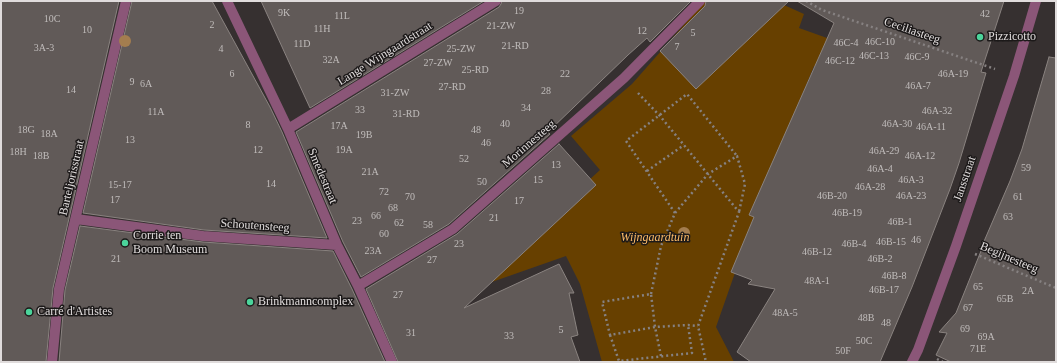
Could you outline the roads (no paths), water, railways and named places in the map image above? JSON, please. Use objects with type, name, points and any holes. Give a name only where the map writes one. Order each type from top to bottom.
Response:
[{"type":"street","name":"Barteljorisstraat","points":[[52,362],[59,289],[126,1]]},
{"type":"street","name":"Smedestraat","points":[[228,1],[288,129],[337,245],[358,286],[392,362]]},
{"type":"street","name":"Lange Wijngaardstraat","points":[[288,129],[496,1]]},
{"type":"street","name":"Morinnesteeg","points":[[358,286],[453,228],[624,78],[700,1]]},
{"type":"street","name":"Jansstraat","points":[[912,362],[918,350],[956,246],[1014,76],[1036,1]]},
{"type":"street","name":"Schoutensteeg","points":[[76,219],[203,236],[337,245]]},
{"type":"place","name":"Pizzicotto","points":[[980,37]]},
{"type":"place","name":"Corrie ten Boom Museum","points":[[125,243]]},
{"type":"place","name":"Brinkmanncomplex","points":[[250,302]]},
{"type":"place","name":"Carré d'Artistes","points":[[29,312]]},
{"type":"park label","name":"Wijngaardtuin","points":[[655,238]]}]
